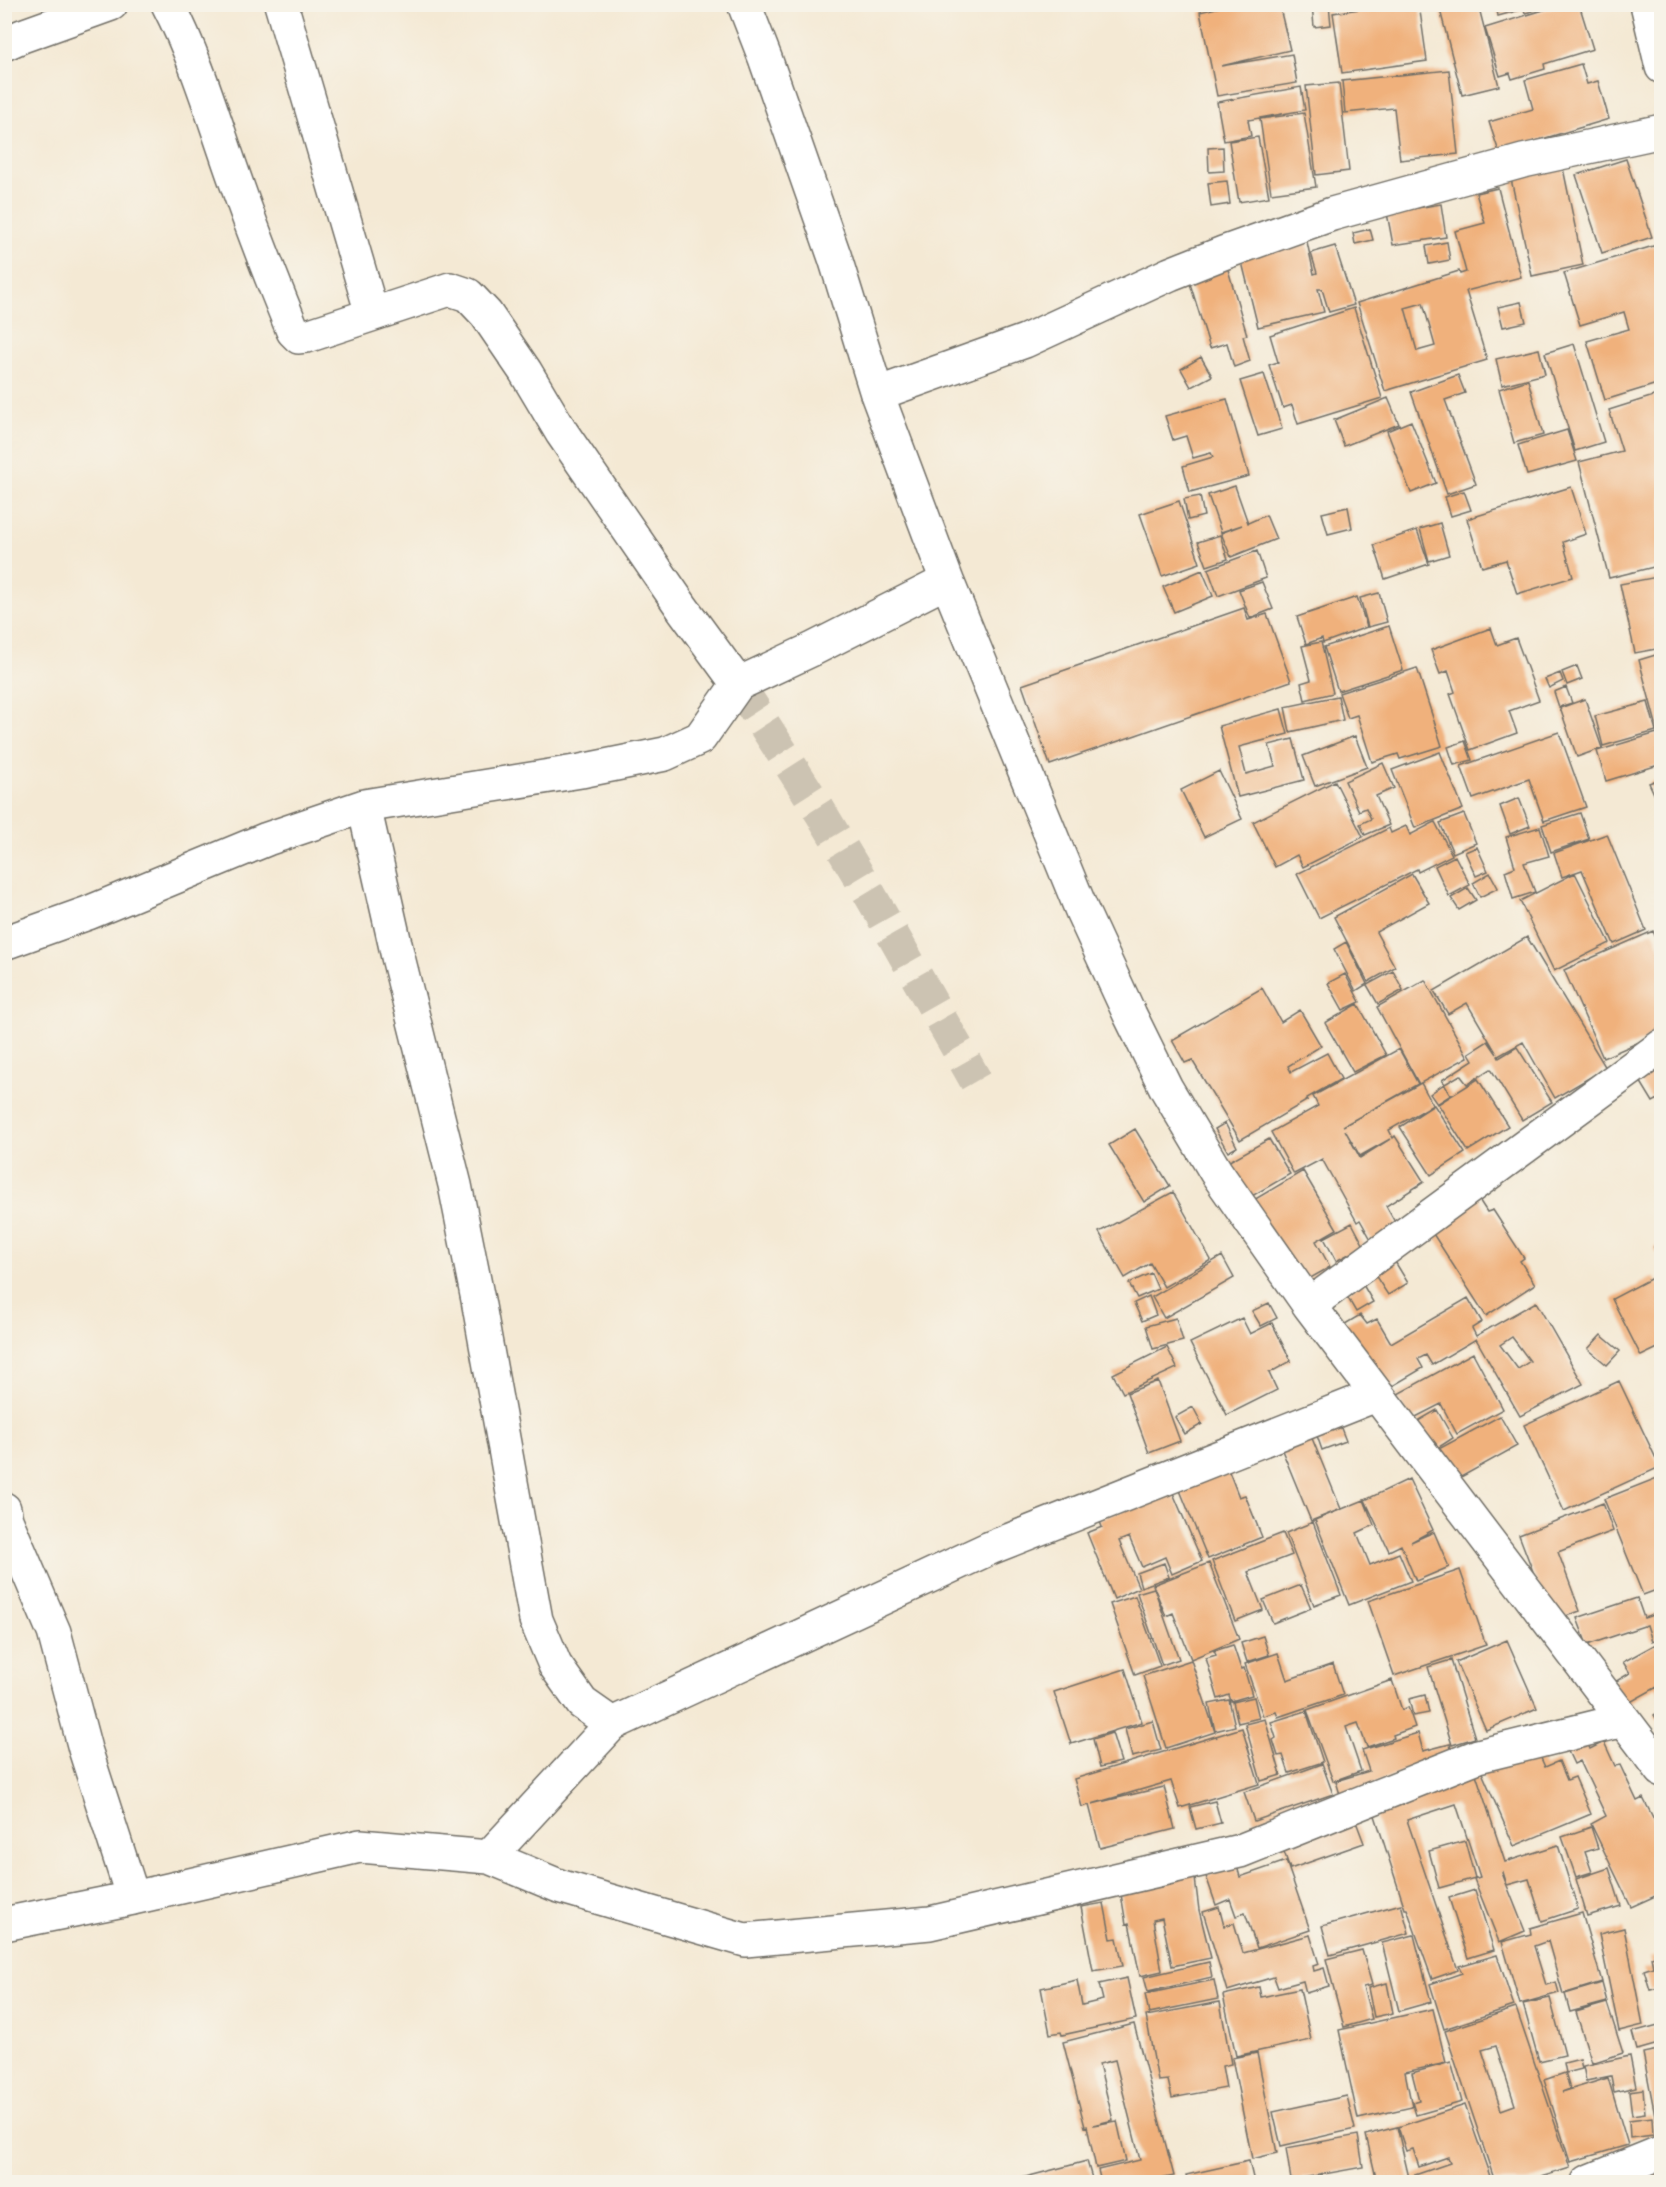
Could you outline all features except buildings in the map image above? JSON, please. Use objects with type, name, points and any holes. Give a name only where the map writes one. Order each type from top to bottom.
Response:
[{"type":"street","points":[[4,44],[111,4]]},
{"type":"street","points":[[168,4],[185,39],[236,183],[293,331],[299,337],[307,336],[450,289],[468,295],[493,324],[568,442],[683,609],[738,684]]},
{"type":"street","points":[[281,4],[372,314]]},
{"type":"street","points":[[744,4],[831,247],[877,394],[947,581],[1082,911],[1166,1088],[1216,1172],[1309,1305],[1662,1770]]},
{"type":"street","points":[[1647,4],[1662,67]]},
{"type":"street","points":[[877,394],[1025,341],[1170,274],[1332,214],[1524,161],[1662,131]]},
{"type":"street","points":[[4,943],[88,914],[267,839],[364,806],[581,771],[665,754],[700,738],[738,684],[947,581]]},
{"type":"street","points":[[364,806],[398,957],[455,1185],[536,1620],[555,1665],[582,1704],[612,1724]]},
{"type":"street","points":[[1309,1305],[1662,1046]]},
{"type":"street","points":[[489,1857],[612,1724],[990,1548],[1376,1395]]},
{"type":"street","points":[[4,1509],[6,1520],[54,1632],[85,1749],[133,1898]]},
{"type":"street","points":[[4,1924],[133,1898],[360,1846],[489,1857],[559,1886],[745,1940],[930,1923],[1240,1851],[1478,1756],[1624,1720]]},
{"type":"street","points":[[1588,2182],[1662,2152]]},
{"type":"tunnel","points":[[738,684],[821,813],[869,893],[976,1081]]}]
